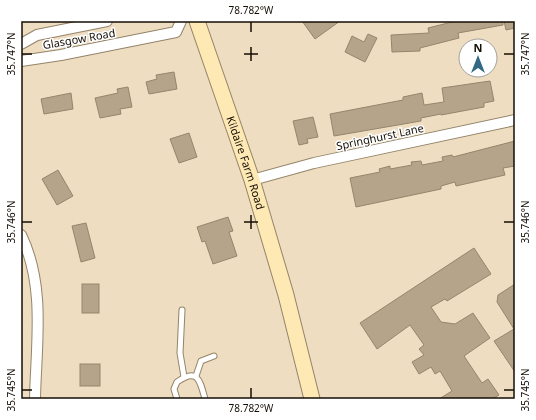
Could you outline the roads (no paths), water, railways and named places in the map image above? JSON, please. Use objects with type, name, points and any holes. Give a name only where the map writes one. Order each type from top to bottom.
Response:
[{"type":"main road","name":"Kildaire Farm Road","points":[[197,21],[252,180],[286,295],[312,399]]},
{"type":"street","name":"Glasgow Road","points":[[21,44],[37,35],[106,21]]},
{"type":"street","name":"Glasgow Road","points":[[21,61],[61,55],[176,32],[181,21]]},
{"type":"street","name":"Springhurst Lane","points":[[252,180],[314,163],[515,120]]},
{"type":"street","points":[[21,235],[30,257],[36,287],[35,399]]},
{"type":"lane","points":[[182,310],[180,353],[184,377]]},
{"type":"lane","points":[[196,376],[201,361],[214,356]]},
{"type":"lane","points":[[176,399],[174,389],[177,382],[184,377],[196,376]]},
{"type":"lane","points":[[196,376],[200,381],[205,399]]}]
